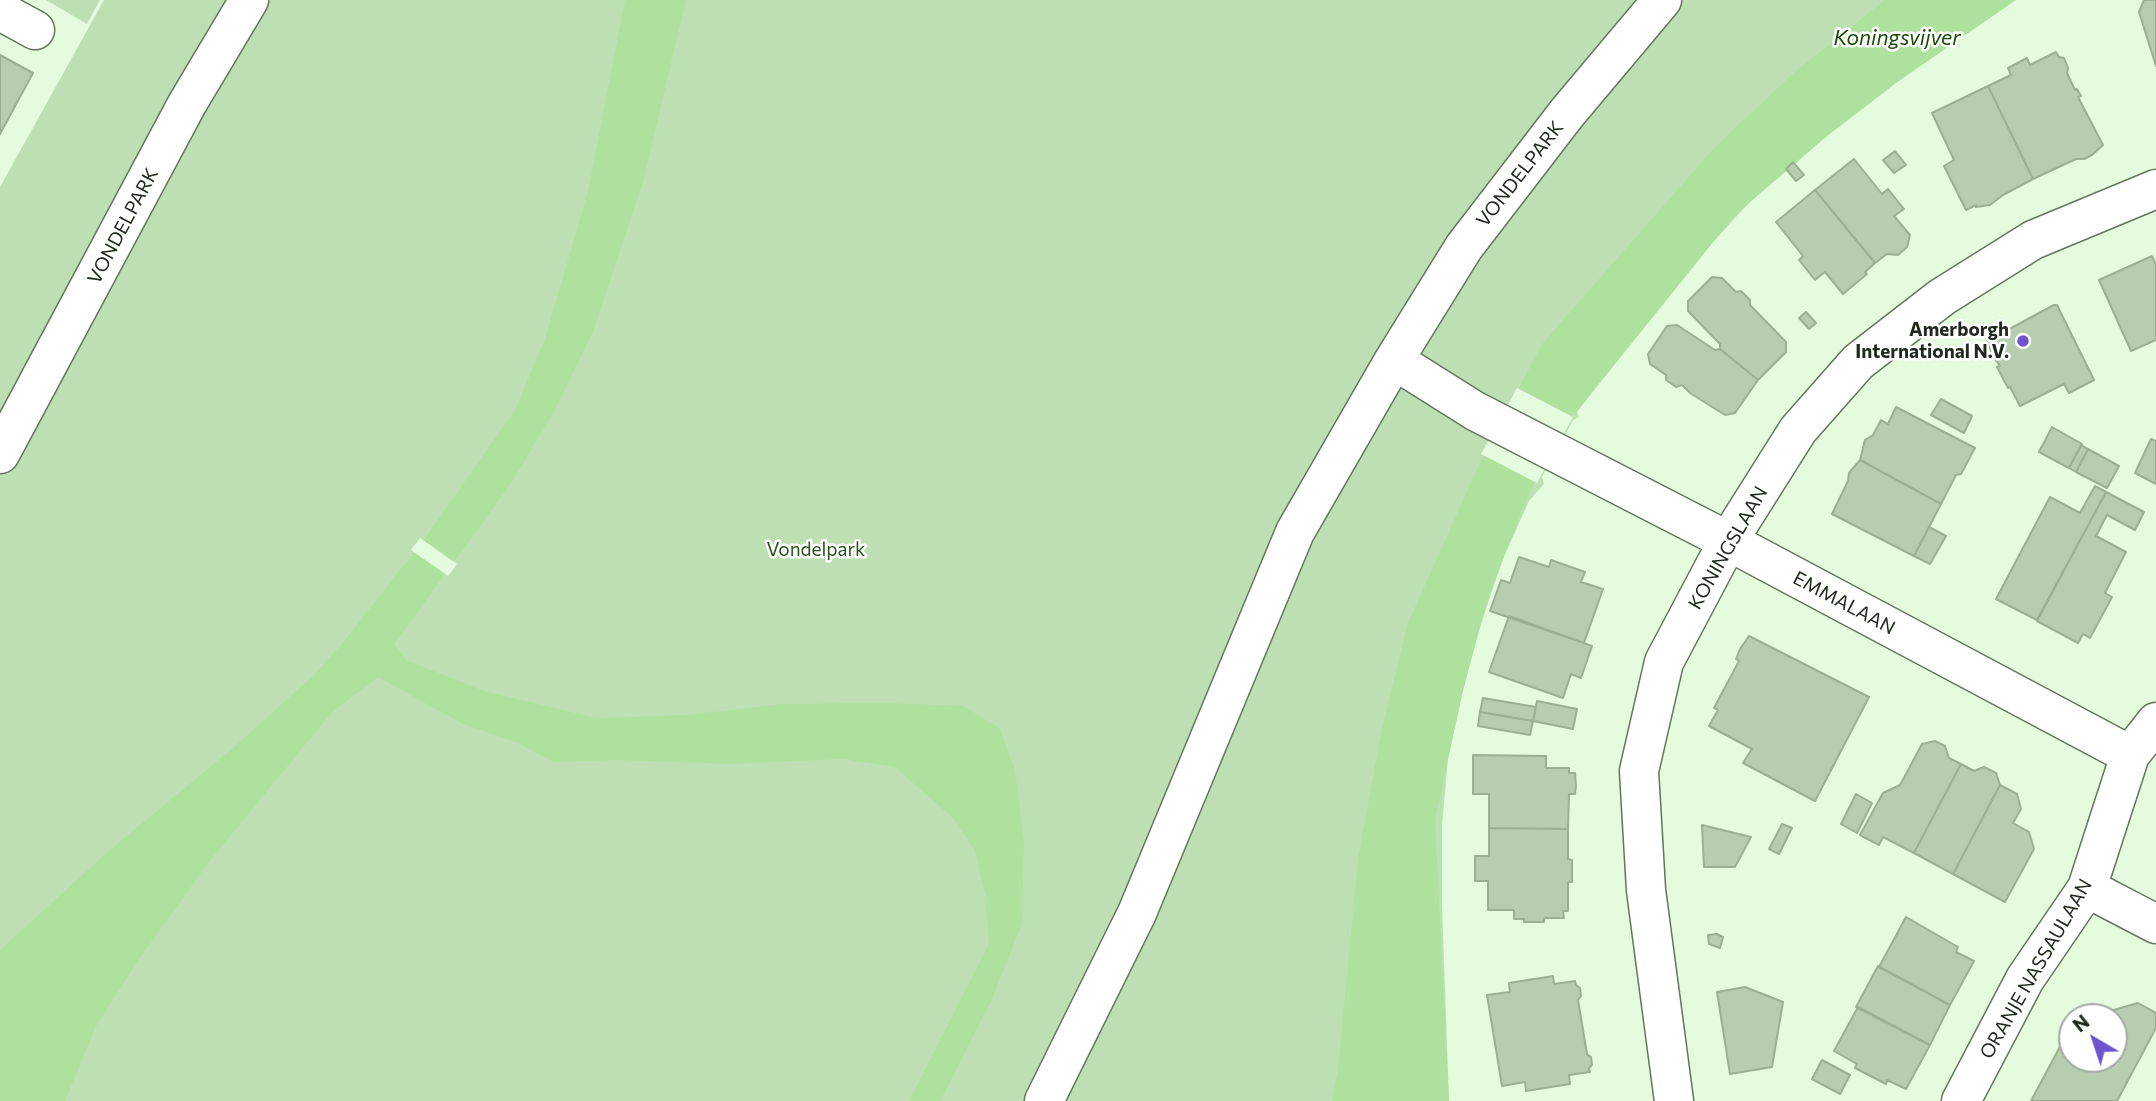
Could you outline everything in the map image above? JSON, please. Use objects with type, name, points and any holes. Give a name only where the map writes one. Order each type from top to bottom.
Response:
[{"type":"street","name":"VONDELPARK","points":[[0,454],[187,104],[249,0]]},
{"type":"street","name":"VONDELPARK","points":[[1044,1101],[1137,913],[1295,532],[1394,360],[1464,247],[1567,113],[1662,0]]},
{"type":"street","points":[[0,12],[35,30]]},
{"type":"street","name":"KONINGSLAAN","points":[[1674,1101],[1646,890],[1639,771],[1664,662],[1728,541],[1798,430],[1858,362],[1942,297],[2033,240],[2156,188]]},
{"type":"street","name":"EMMALAAN","points":[[1394,360],[1491,419],[1728,541],[2130,755]]},
{"type":"street","name":"ORANJE NASSAULAAN","points":[[1961,1101],[2025,979],[2087,888],[2130,755],[2156,722]]},
{"type":"street","points":[[2087,888],[2156,924]]},
{"type":"green space","points":[[46,0],[100,0],[87,24]]},
{"type":"green space","name":"Vondelpark","points":[[104,0],[2010,0],[1895,80],[1787,166],[1746,206],[1684,274],[1577,412],[1579,417],[1573,420],[1542,477],[1544,484],[1529,501],[1502,561],[1472,651],[1448,758],[1442,826],[1442,905],[1449,1101],[0,1101],[0,187]]},
{"type":"water","points":[[625,0],[686,0],[644,178],[593,331],[557,406],[510,485],[394,644],[406,660],[484,691],[596,718],[687,715],[783,704],[884,703],[964,706],[1000,729],[1015,770],[1024,841],[1022,924],[992,999],[940,1101],[909,1101],[989,944],[985,894],[975,851],[953,818],[895,767],[842,759],[729,764],[617,760],[553,762],[518,743],[463,724],[378,677],[332,712],[208,863],[135,965],[95,1028],[65,1101],[0,1101],[0,950],[111,849],[232,749],[313,676],[341,645],[423,541],[515,410],[545,339],[588,191]]},
{"type":"water","name":"Koningsvijver","points":[[1885,0],[2016,0],[1896,83],[1826,137],[1735,215],[1578,410],[1570,415],[1529,493],[1488,598],[1462,694],[1435,820],[1449,1101],[1332,1101],[1338,1069],[1358,859],[1382,728],[1408,623],[1477,469],[1542,344],[1715,147],[1796,71]]},
{"type":"pier","points":[[1517,388],[1573,417],[1537,483],[1481,454]]},
{"type":"pier","points":[[420,538],[457,564],[448,576],[411,550]]},
{"type":"building","points":[[2144,0],[2156,0],[2156,66],[2139,12]]},
{"type":"building","points":[[2056,52],[2059,57],[2064,58],[2067,73],[2081,96],[2078,97],[2103,145],[2084,159],[2076,159],[2033,179],[1988,86],[2011,75],[2008,68],[2027,58],[2030,65]]},
{"type":"building","points":[[0,55],[33,73],[0,134]]},
{"type":"building","points":[[1988,86],[2033,179],[1990,205],[1976,205],[1966,210],[1944,166],[1954,160],[1932,113]]},
{"type":"building","points":[[1895,151],[1906,165],[1894,173],[1883,160]]},
{"type":"building","points":[[1854,159],[1882,194],[1888,189],[1904,209],[1894,216],[1910,235],[1907,247],[1898,255],[1887,254],[1875,263],[1815,190]]},
{"type":"building","points":[[1793,162],[1804,175],[1796,181],[1786,169]]},
{"type":"building","points":[[1815,190],[1875,263],[1865,272],[1867,274],[1843,294],[1825,272],[1815,280],[1799,260],[1803,256],[1776,222]]},
{"type":"building","points":[[2152,256],[2156,265],[2156,340],[2131,351],[2099,280]]},
{"type":"building","points":[[1712,277],[1722,278],[1736,292],[1741,291],[1750,300],[1750,305],[1786,342],[1786,352],[1758,380],[1720,349],[1720,344],[1688,311],[1688,301]]},
{"type":"building","points":[[2057,305],[2094,380],[2069,393],[2064,384],[2020,406],[1997,367],[2000,366],[1987,341]]},
{"type":"building","points":[[1806,312],[1816,323],[1809,329],[1799,318]]},
{"type":"building","points":[[1677,325],[1715,350],[1720,349],[1758,380],[1735,413],[1725,415],[1682,385],[1676,387],[1666,380],[1666,375],[1650,364],[1648,354],[1667,326]]},
{"type":"building","points":[[1941,399],[1972,416],[1964,433],[1931,415]]},
{"type":"building","points":[[1896,407],[1975,448],[1961,474],[1956,475],[1941,504],[1860,460],[1865,440],[1873,435],[1881,420],[1888,424]]},
{"type":"building","points":[[2052,427],[2082,444],[2069,468],[2039,452]]},
{"type":"building","points":[[2151,439],[2156,441],[2156,484],[2135,473]]},
{"type":"building","points":[[2081,445],[2088,449],[2076,472],[2069,468]]},
{"type":"building","points":[[2088,449],[2119,466],[2107,488],[2076,472]]},
{"type":"building","points":[[1860,460],[1941,504],[1914,556],[1832,514],[1848,481],[1849,473]]},
{"type":"building","points":[[2095,486],[2106,492],[2037,620],[1996,599],[2050,497],[2080,513]]},
{"type":"building","points":[[2106,492],[2144,512],[2135,530],[2107,515],[2096,536],[2126,552],[2105,593],[2112,597],[2090,638],[2083,634],[2078,643],[2037,621]]},
{"type":"building","points":[[1929,527],[1946,536],[1930,564],[1914,556]]},
{"type":"building","points":[[1519,557],[1549,567],[1551,560],[1585,572],[1581,582],[1603,589],[1584,643],[1490,611],[1501,580],[1510,583]]},
{"type":"building","points":[[1509,616],[1592,646],[1581,678],[1571,674],[1563,698],[1489,672]]},
{"type":"building","points":[[1749,636],[1869,697],[1815,801],[1743,763],[1752,749],[1709,726],[1718,710],[1714,708],[1739,661],[1736,659],[1740,649]]},
{"type":"building","points":[[1483,698],[1536,707],[1533,721],[1480,712]]},
{"type":"building","points":[[1537,701],[1577,709],[1573,729],[1533,721]]},
{"type":"building","points":[[1480,712],[1533,721],[1530,735],[1478,726]]},
{"type":"building","points":[[1935,741],[1945,746],[1949,758],[1961,764],[1914,853],[1883,837],[1879,845],[1860,835],[1883,793],[1900,785],[1922,744]]},
{"type":"building","points":[[1473,755],[1546,756],[1546,768],[1569,768],[1569,773],[1575,773],[1576,786],[1575,794],[1569,794],[1568,829],[1489,828],[1489,794],[1473,794]]},
{"type":"building","points":[[1961,764],[1974,771],[1984,767],[1996,773],[2000,785],[1953,874],[1914,853]]},
{"type":"building","points":[[2000,785],[2017,794],[2021,809],[2013,823],[2029,832],[2034,849],[2005,902],[1953,874]]},
{"type":"building","points":[[1856,794],[1872,803],[1857,833],[1841,824]]},
{"type":"building","points":[[1782,824],[1792,828],[1779,854],[1769,849]]},
{"type":"building","points":[[1702,825],[1751,837],[1735,867],[1704,867]]},
{"type":"building","points":[[1489,828],[1568,829],[1568,859],[1572,860],[1572,882],[1568,882],[1568,911],[1563,911],[1564,918],[1524,922],[1524,919],[1514,919],[1514,910],[1488,910],[1488,881],[1475,881],[1475,856],[1489,856]]},
{"type":"building","points":[[1906,917],[1958,947],[1956,952],[1974,961],[1950,1005],[1879,967]]},
{"type":"building","points":[[1717,934],[1723,937],[1720,948],[1709,944],[1708,935]]},
{"type":"building","points":[[1878,966],[1950,1005],[1930,1045],[1856,1007]]},
{"type":"building","points":[[1553,976],[1554,984],[1575,981],[1580,988],[1581,996],[1578,1000],[1587,1054],[1591,1057],[1590,1072],[1569,1075],[1570,1084],[1526,1091],[1525,1082],[1502,1086],[1487,995],[1510,992],[1509,983]]},
{"type":"building","points":[[1745,987],[1783,1002],[1772,1067],[1730,1074],[1717,992]]},
{"type":"building","points":[[2138,1003],[2156,1013],[2156,1028],[2117,1101],[2031,1101],[2058,1050],[2058,1073],[2128,1073],[2128,1006]]},
{"type":"building","points":[[1858,1007],[1930,1045],[1906,1089],[1887,1080],[1886,1084],[1855,1068],[1857,1064],[1834,1051]]},
{"type":"building","points":[[1822,1060],[1850,1075],[1840,1094],[1812,1079]]},
{"type":"place","name":"Amerborgh International N.V.","points":[[2023,341]]}]
